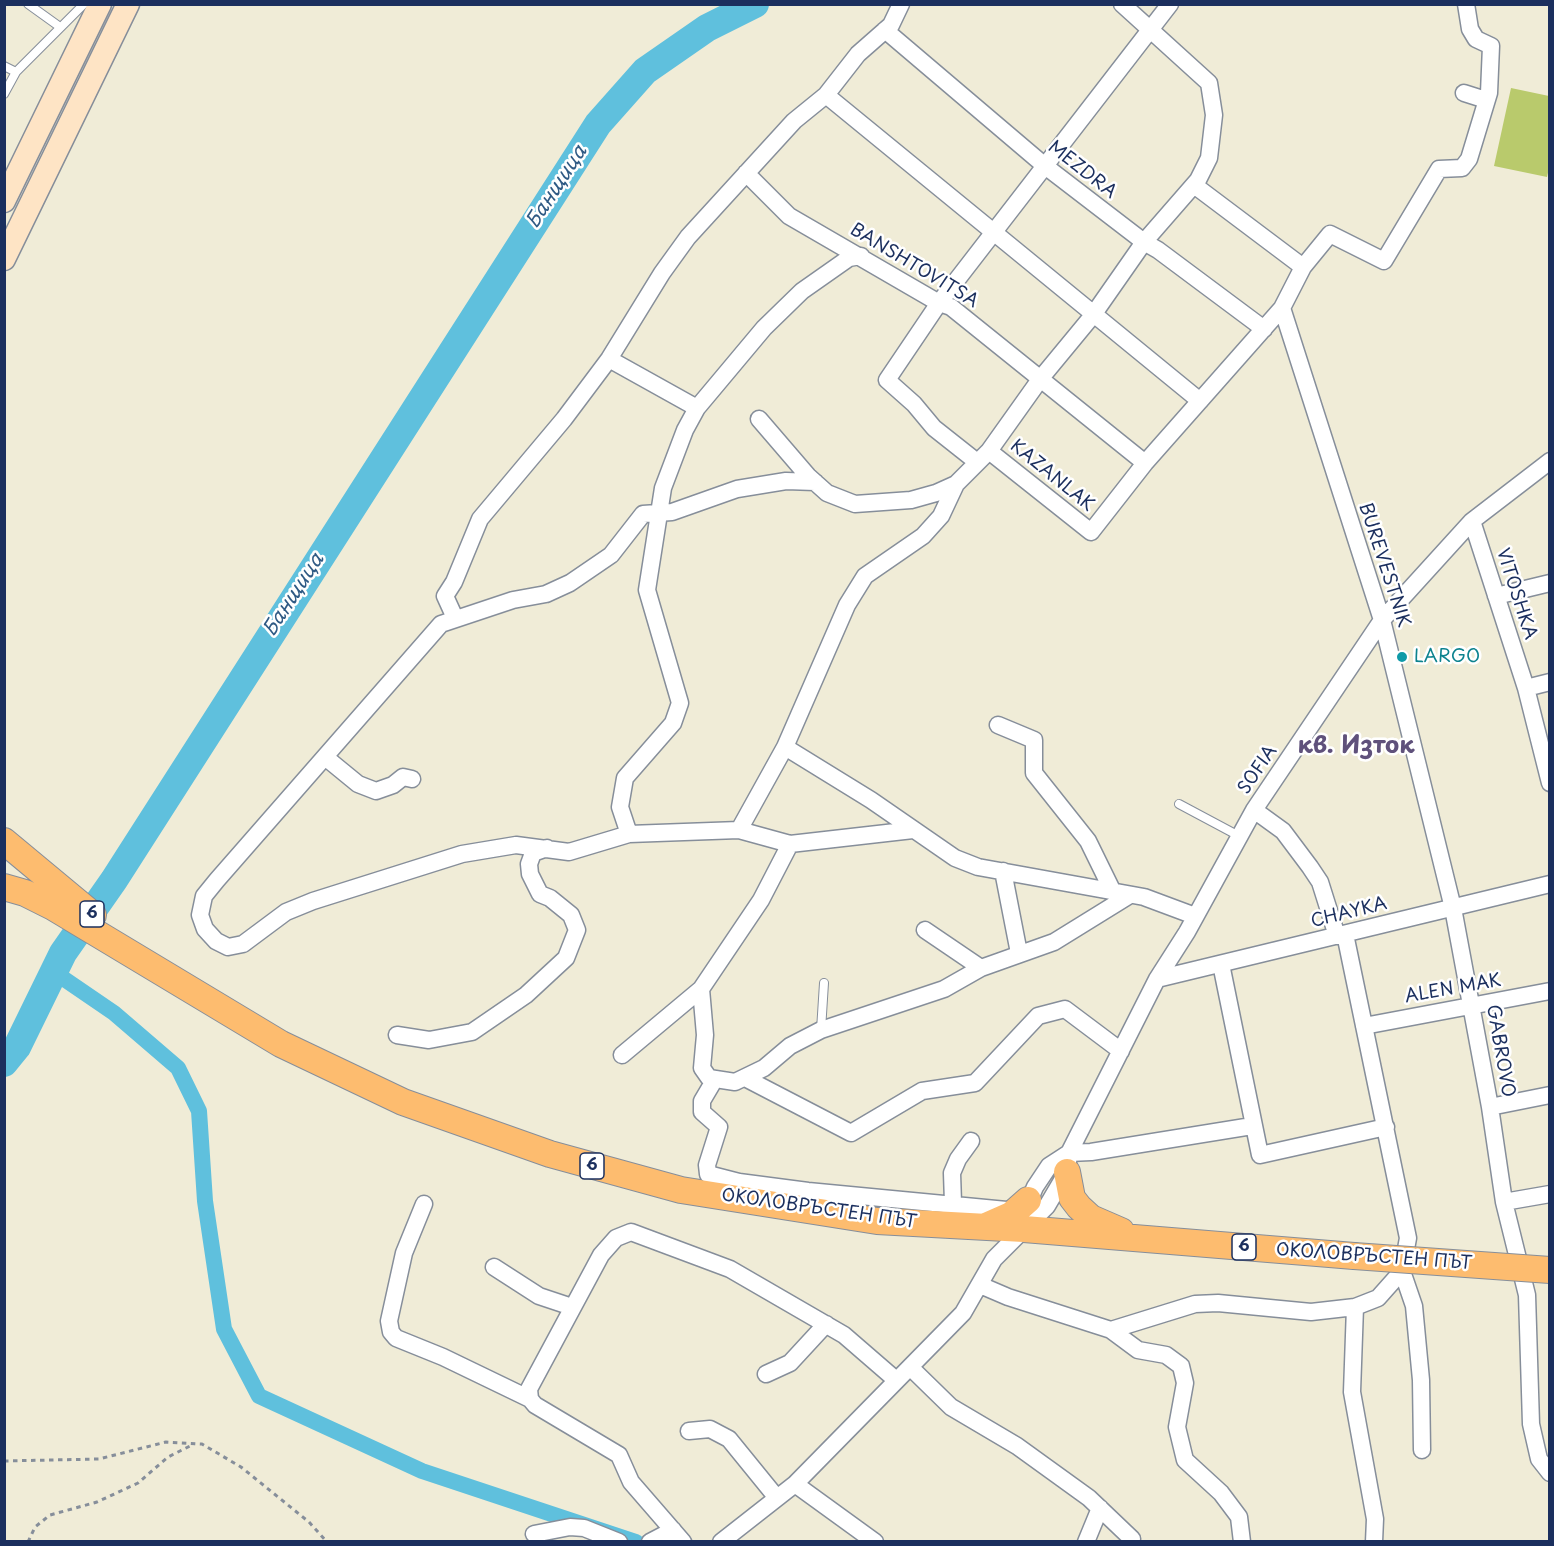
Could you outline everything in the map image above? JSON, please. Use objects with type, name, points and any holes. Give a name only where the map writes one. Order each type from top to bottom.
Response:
[{"type":"main road","points":[[4,201],[100,4]]},
{"type":"main road","points":[[4,259],[128,4]]},
{"type":"main road","name":"6","points":[[4,841],[144,958]]},
{"type":"main road","name":"6","points":[[15,890],[80,922],[144,958]]},
{"type":"main road","name":"ОКОЛОВРЪСТЕН ПЪТ","points":[[144,958],[280,1044],[403,1102],[550,1154],[681,1190],[877,1221],[981,1228],[1023,1213],[1135,1237],[1550,1270]]},
{"type":"main road","points":[[1068,1162],[1072,1198],[1079,1208],[1091,1218],[1135,1237]]},
{"type":"street","points":[[455,618],[445,596],[454,582],[480,519],[564,419],[609,359],[688,237],[794,121],[826,95],[858,54],[891,25],[901,4]]},
{"type":"street","points":[[738,830],[785,747],[847,605],[865,576],[923,536],[941,516],[956,484],[983,457],[1041,378],[1094,315],[1144,243],[1194,185],[1209,158],[1214,115],[1209,82],[1122,4]]},
{"type":"street","points":[[939,303],[1170,4]]},
{"type":"street","points":[[1145,463],[1282,308],[1303,267],[1330,234],[1364,254],[1384,261],[1439,169],[1462,168],[1469,159],[1489,93],[1491,46],[1476,39],[1470,29],[1466,4]]},
{"type":"street","name":"MEZDRA","points":[[885,30],[1045,166],[1144,243],[1158,250],[1264,329]]},
{"type":"street","points":[[1464,93],[1486,100]]},
{"type":"street","points":[[826,95],[1200,401]]},
{"type":"street","name":"BANSHTOVITSA","points":[[746,173],[789,216],[939,303],[951,307],[1145,463]]},
{"type":"street","points":[[1194,185],[1303,267]]},
{"type":"street","points":[[629,834],[620,807],[625,778],[674,723],[680,703],[647,590],[658,528],[657,513],[663,488],[685,430],[697,408],[764,328],[802,291],[849,258],[861,256]]},
{"type":"street","name":"KAZANLAK","points":[[939,303],[887,380],[914,404],[934,428],[983,457],[1091,532],[1145,463]]},
{"type":"street","name":"BUREVESTNIK","points":[[1282,308],[1382,620],[1453,908]]},
{"type":"street","points":[[609,359],[697,408]]},
{"type":"street","points":[[759,419],[814,482],[827,493],[855,504],[911,500],[956,484]]},
{"type":"street","name":"SOFIA","points":[[1023,1213],[1047,1206],[1157,979],[1254,810],[1382,620],[1472,521],[1550,461]]},
{"type":"street","points":[[814,482],[786,481],[737,489],[672,512],[644,514],[611,555],[570,583],[546,594],[513,600],[441,624],[204,896],[200,915],[205,929],[216,941],[228,947],[243,944],[286,912],[313,900],[462,854],[516,845],[569,852],[629,834],[738,830],[790,844],[914,830]]},
{"type":"street","name":"VITOSHKA","points":[[1472,521],[1526,688],[1549,783]]},
{"type":"street","points":[[1496,596],[1550,584]]},
{"type":"street","points":[[1526,688],[1550,682]]},
{"type":"street","points":[[998,724],[1034,741],[1034,773],[1088,841],[1113,892]]},
{"type":"street","points":[[785,747],[871,800],[955,858],[978,867],[1130,894],[1195,916]]},
{"type":"street","points":[[325,757],[358,784],[376,791],[393,785],[403,777],[412,779]]},
{"type":"street","points":[[1254,810],[1283,831],[1310,867],[1320,882],[1341,935],[1364,1026],[1408,1239],[1402,1271],[1414,1306],[1421,1380],[1422,1450]]},
{"type":"street","points":[[622,1055],[701,989],[761,900],[790,844]]},
{"type":"street","points":[[397,1035],[429,1040],[472,1032],[526,995],[566,958],[577,930],[571,915],[550,898],[540,894],[530,874],[528,864],[533,853],[547,848]]},
{"type":"street","points":[[1003,871],[1019,953]]},
{"type":"street","name":"CHAYKA","points":[[1157,979],[1550,884]]},
{"type":"street","points":[[701,989],[705,1035],[702,1068],[710,1078],[735,1083],[747,1079],[790,1046],[821,1030],[944,989],[981,968],[1054,942],[1130,894]]},
{"type":"street","name":"GABROVO","points":[[1453,908],[1490,1107],[1504,1202],[1527,1295],[1531,1424],[1539,1459],[1550,1473]]},
{"type":"street","points":[[925,930],[981,968]]},
{"type":"street","points":[[1221,964],[1252,1126],[1260,1155],[1386,1127]]},
{"type":"street","name":"ALEN MAK","points":[[1364,1026],[1550,991]]},
{"type":"street","points":[[747,1079],[851,1133],[922,1090],[975,1083],[1038,1016],[1065,1009],[1121,1051]]},
{"type":"street","points":[[715,1079],[702,1101],[702,1112],[719,1127],[707,1165],[708,1174],[739,1182],[808,1191],[953,1203],[1023,1213]]},
{"type":"street","points":[[1490,1107],[1550,1095]]},
{"type":"street","points":[[721,1542],[795,1484],[963,1313],[1049,1166],[1252,1126]]},
{"type":"street","points":[[953,1203],[952,1173],[970,1141]]},
{"type":"street","points":[[1504,1202],[1550,1194]]},
{"type":"street","points":[[424,1204],[404,1253],[389,1321],[391,1332],[396,1338],[530,1399],[535,1405],[619,1455],[631,1482],[666,1538]]},
{"type":"street","points":[[530,1399],[529,1389],[601,1255],[616,1238],[630,1232],[730,1269],[844,1335],[896,1380]]},
{"type":"street","points":[[494,1267],[539,1296],[572,1307]]},
{"type":"street","points":[[1111,1330],[1195,1304],[1218,1303],[1311,1312],[1355,1307],[1377,1298],[1402,1271]]},
{"type":"street","points":[[980,1285],[1008,1297],[1111,1330],[1138,1350],[1166,1355],[1181,1366],[1185,1383],[1178,1427],[1185,1460],[1221,1493],[1239,1517],[1242,1542]]},
{"type":"street","points":[[1355,1307],[1352,1392],[1375,1519],[1374,1542]]},
{"type":"street","points":[[766,1374],[790,1363],[826,1324]]},
{"type":"street","points":[[910,1367],[951,1407],[1017,1446],[1100,1508],[1132,1539]]},
{"type":"street","points":[[689,1431],[710,1429],[729,1438],[777,1498]]},
{"type":"street","points":[[795,1484],[875,1542]]},
{"type":"street","points":[[1086,1542],[1100,1508]]},
{"type":"street","points":[[534,1534],[570,1527],[584,1528],[619,1542]]},
{"type":"lane","points":[[28,4],[60,27]]},
{"type":"lane","points":[[4,94],[16,72],[84,4]]},
{"type":"lane","points":[[4,66],[16,72]]},
{"type":"lane","points":[[1179,804],[1239,836]]},
{"type":"lane","points":[[821,1030],[824,983]]},
{"type":"path","points":[[4,1461],[99,1459],[166,1442],[202,1444],[241,1467],[309,1522],[327,1542]]},
{"type":"path","points":[[27,1542],[35,1527],[50,1515],[97,1502],[138,1483],[168,1457],[195,1443]]},
{"type":"green space","points":[[1511,88],[1549,96],[1550,164],[1547,177],[1494,166]]},
{"type":"waterway","name":"Банщица","points":[[4,1063],[17,1047],[63,953],[114,880],[598,124],[645,71],[707,28],[755,4]]},
{"type":"waterway","points":[[54,972],[114,1013],[178,1068],[199,1111],[205,1201],[224,1329],[259,1396],[422,1471],[636,1542]]},
{"type":"place","name":"LARGO","points":[[1402,657]]},
{"type":"district","name":"кв. Изток","points":[[1356,746]]}]
